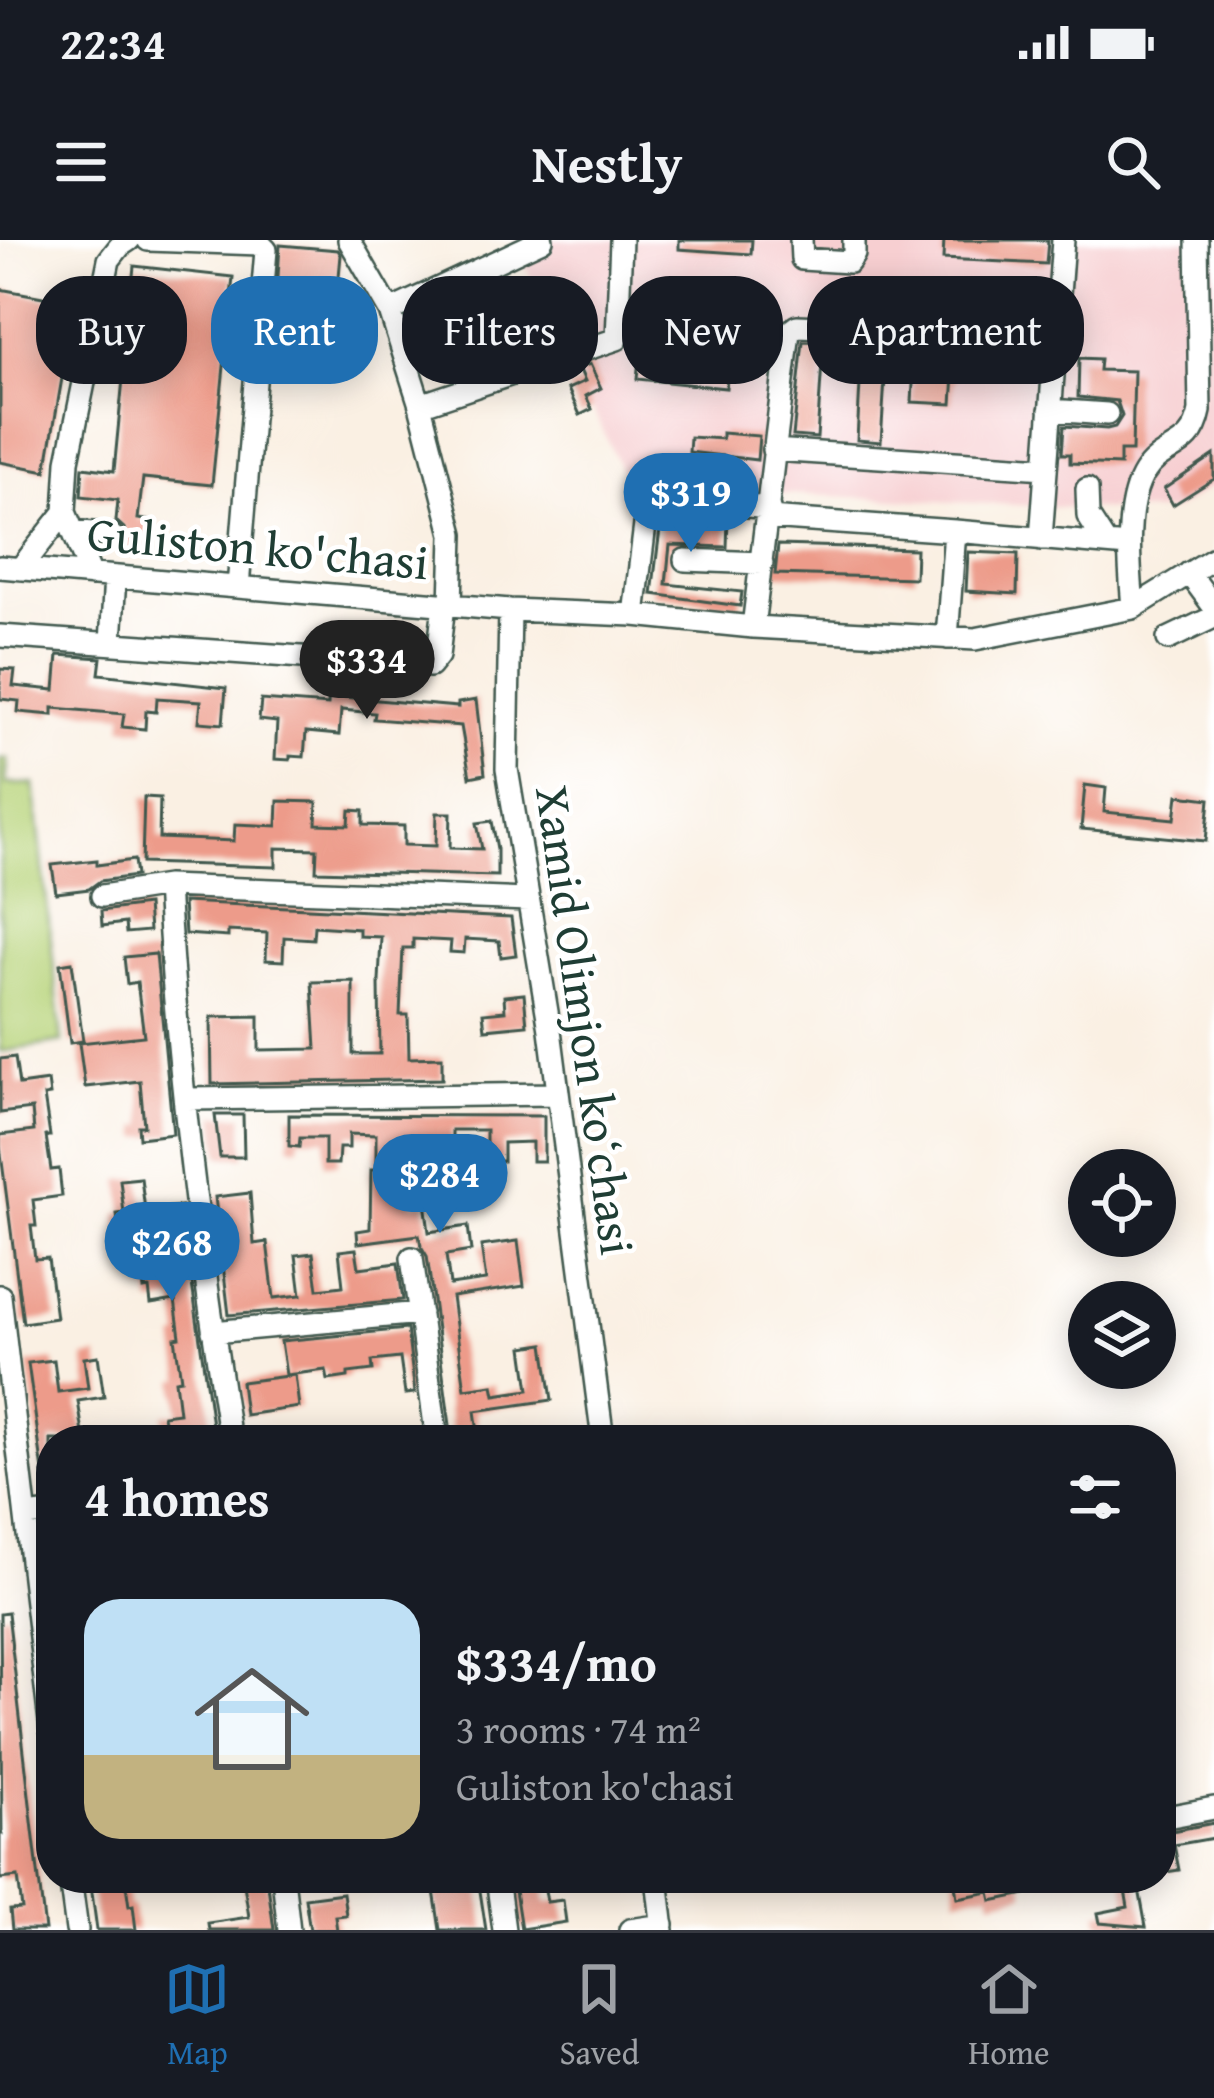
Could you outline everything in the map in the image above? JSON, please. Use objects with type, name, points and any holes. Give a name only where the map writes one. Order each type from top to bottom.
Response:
[{"type":"street","points":[[91,575],[69,522],[68,461],[109,260],[129,240]]},
{"type":"street","points":[[148,240],[260,244],[266,250],[238,587]]},
{"type":"street","points":[[0,636],[430,666],[438,656],[448,605],[453,534],[390,311],[349,240]]},
{"type":"street","points":[[390,311],[542,240]]},
{"type":"street","points":[[420,405],[617,339],[621,240]]},
{"type":"street","points":[[801,240],[802,259],[849,262],[854,240]]},
{"type":"street","points":[[1041,539],[1063,240]]},
{"type":"street","points":[[1117,545],[1146,470],[1197,428],[1197,240]]},
{"type":"street","points":[[753,627],[788,332],[807,326]]},
{"type":"street","points":[[1050,410],[1107,414]]},
{"type":"street","points":[[773,450],[1046,468]]},
{"type":"street","points":[[1087,489],[1088,516],[1117,545],[1133,608],[1214,558]]},
{"type":"street","points":[[634,615],[648,500],[654,497],[768,513],[1117,545]]},
{"type":"street","points":[[69,522],[111,535]]},
{"type":"street","points":[[10,568],[69,522]]},
{"type":"street","points":[[947,638],[955,532]]},
{"type":"street","points":[[685,560],[762,563]]},
{"type":"street","name":"Guliston ko'chasi","points":[[10,568],[510,610],[947,638],[976,639],[1133,608]]},
{"type":"street","points":[[1189,573],[1214,608]]},
{"type":"street","points":[[111,642],[115,577]]},
{"type":"street","name":"Xamid Olimjon koʻchasi","points":[[510,610],[507,769],[558,1094],[601,1425]]},
{"type":"street","points":[[1168,640],[1214,617]]},
{"type":"street","points":[[102,896],[167,886],[528,900]]},
{"type":"street","points":[[167,886],[172,976],[228,1425]]},
{"type":"street","points":[[186,1100],[558,1094]]},
{"type":"street","points":[[412,1258],[435,1425]]},
{"type":"street","points":[[0,1296],[36,1597]]},
{"type":"street","points":[[213,1332],[420,1313]]},
{"type":"street","points":[[27,1516],[36,1515]]},
{"type":"street","points":[[1176,1815],[1214,1808]]},
{"type":"street","points":[[72,1893],[77,1930]]},
{"type":"street","points":[[285,1893],[289,1930]]},
{"type":"street","points":[[499,1893],[504,1930]]},
{"type":"street","points":[[630,1930],[663,1928],[659,1893]]},
{"type":"shaded area","points":[[513,240],[1214,240],[1214,485],[1173,511],[1157,512],[629,486],[581,384],[598,384],[598,276],[530,276]]},
{"type":"green space","points":[[0,759],[8,759],[6,784],[34,784],[62,1042],[0,1052]]},
{"type":"building","points":[[679,240],[752,240],[751,254],[679,249]]},
{"type":"building","points":[[944,240],[1048,240],[1046,264],[943,259]]},
{"type":"building","points":[[280,245],[338,250],[341,255],[339,276],[278,276]]},
{"type":"building","points":[[134,266],[224,276],[211,276],[211,384],[222,384],[212,485],[143,478],[138,519],[153,521],[150,553],[116,549],[126,535],[116,521],[118,500],[81,496],[83,467],[114,471],[122,384],[187,384],[187,276],[133,276]]},
{"type":"building","points":[[0,289],[36,296],[36,384],[61,384],[46,471],[0,462]]},
{"type":"building","points":[[803,341],[807,341],[807,384],[821,384],[817,438],[793,436]]},
{"type":"building","points":[[1084,358],[1100,359],[1099,370],[1134,371],[1132,451],[1120,451],[1120,465],[1070,463],[1070,454],[1062,454],[1064,426],[1107,429],[1115,427],[1122,416],[1117,401],[1078,397],[1078,384],[1084,384]]},
{"type":"building","points":[[598,381],[601,388],[586,396],[592,409],[580,415],[568,389]]},
{"type":"building","points":[[860,384],[885,384],[881,442],[857,440]]},
{"type":"building","points":[[913,384],[953,384],[952,404],[912,402]]},
{"type":"building","points":[[722,433],[759,436],[757,460],[689,452],[690,437],[722,439]]},
{"type":"building","points":[[1214,455],[1214,479],[1173,505],[1164,489]]},
{"type":"building","points":[[642,464],[691,474],[690,485],[655,482],[641,487]]},
{"type":"building","points":[[662,513],[728,519],[727,547],[670,545],[666,584],[742,592],[740,606],[652,594]]},
{"type":"building","points":[[778,545],[916,549],[915,578],[775,574]]},
{"type":"building","points":[[968,552],[1018,554],[1017,594],[966,591]]},
{"type":"building","points":[[58,655],[101,658],[99,674],[226,688],[223,724],[199,722],[201,701],[157,698],[156,712],[146,711],[145,729],[122,727],[124,714],[53,708],[53,715],[18,712],[19,701],[0,699],[0,669],[15,670],[13,686],[55,690]]},
{"type":"building","points":[[329,688],[343,689],[342,697],[458,707],[458,703],[476,700],[485,774],[470,777],[461,726],[374,719],[375,713],[341,710],[339,735],[306,732],[304,757],[275,759],[277,722],[259,720],[261,700],[328,705]]},
{"type":"building","points":[[1085,785],[1106,788],[1104,812],[1175,819],[1178,795],[1210,799],[1206,841],[1081,829]]},
{"type":"building","points":[[144,797],[160,798],[159,838],[234,841],[235,824],[277,826],[278,801],[317,802],[316,824],[349,825],[350,810],[363,811],[363,825],[404,826],[404,845],[436,846],[437,813],[451,813],[450,848],[482,849],[477,823],[492,821],[497,876],[316,871],[317,849],[276,848],[276,867],[142,863]]},
{"type":"building","points":[[97,860],[97,865],[134,860],[136,876],[56,893],[52,865]]},
{"type":"building","points":[[183,902],[511,918],[516,955],[501,957],[499,941],[465,939],[464,953],[450,952],[451,941],[413,939],[413,948],[403,948],[400,1015],[408,1015],[409,1058],[442,1057],[442,1079],[212,1084],[211,1017],[259,1016],[259,1050],[316,1049],[312,982],[353,981],[353,1054],[380,1054],[381,937],[359,936],[359,929],[314,926],[313,939],[284,937],[283,961],[266,960],[267,933],[185,934]]},
{"type":"building","points":[[147,905],[149,931],[126,933],[125,923],[102,926],[101,911]]},
{"type":"building","points":[[156,954],[173,1134],[139,1138],[138,1126],[144,1126],[140,1081],[85,1087],[79,1043],[144,1036],[137,982],[127,984],[124,957]]},
{"type":"building","points":[[72,962],[83,1041],[70,1043],[60,964]]},
{"type":"building","points":[[524,994],[527,1025],[485,1029],[483,1013],[505,1011],[504,996]]},
{"type":"building","points":[[15,1057],[19,1085],[48,1081],[50,1095],[44,1096],[50,1136],[46,1136],[51,1170],[59,1169],[62,1196],[33,1200],[36,1226],[31,1226],[35,1259],[48,1258],[56,1318],[23,1323],[0,1146],[0,1135],[34,1131],[32,1109],[0,1113],[0,1059]]},
{"type":"building","points":[[215,1115],[243,1115],[244,1157],[220,1157]]},
{"type":"building","points":[[289,1115],[544,1116],[544,1161],[532,1161],[532,1142],[503,1143],[503,1161],[486,1161],[486,1130],[452,1130],[452,1144],[396,1144],[396,1186],[412,1186],[412,1204],[425,1202],[429,1232],[468,1226],[471,1251],[446,1255],[450,1285],[486,1280],[481,1246],[518,1241],[524,1286],[452,1297],[465,1389],[493,1385],[495,1395],[529,1390],[523,1347],[544,1344],[552,1400],[475,1411],[477,1425],[450,1425],[427,1256],[419,1235],[358,1243],[357,1231],[370,1229],[376,1135],[349,1134],[349,1148],[339,1148],[338,1164],[325,1164],[325,1138],[300,1138],[299,1147],[289,1146]]},
{"type":"building","points":[[485,1168],[487,1193],[445,1196],[443,1171]]},
{"type":"building","points":[[141,1178],[145,1210],[181,1206],[212,1425],[165,1425],[163,1415],[179,1413],[175,1380],[181,1379],[175,1338],[180,1337],[175,1300],[151,1304],[139,1251],[164,1248],[161,1220],[136,1223],[138,1231],[119,1233],[117,1214],[124,1213],[120,1180]]},
{"type":"building","points":[[250,1193],[254,1244],[267,1242],[274,1298],[301,1295],[296,1255],[313,1253],[318,1289],[343,1286],[339,1251],[356,1249],[359,1268],[398,1263],[403,1300],[229,1315],[215,1197]]},
{"type":"building","points":[[407,1329],[415,1393],[405,1394],[400,1358],[372,1361],[373,1370],[328,1380],[326,1370],[286,1375],[281,1341]]},
{"type":"building","points":[[98,1356],[104,1397],[78,1401],[82,1425],[37,1425],[28,1363],[54,1360],[58,1392],[88,1388],[84,1358]]},
{"type":"building","points":[[295,1375],[299,1407],[245,1415],[241,1382]]},
{"type":"building","points":[[8,1613],[36,1853],[36,1893],[41,1893],[45,1930],[12,1930],[10,1910],[22,1909],[18,1877],[0,1879],[0,1614]]},
{"type":"building","points":[[1214,1823],[1214,1838],[1176,1845],[1176,1830]]},
{"type":"building","points":[[92,1893],[127,1893],[136,1930],[97,1930]]},
{"type":"building","points":[[245,1893],[269,1893],[274,1930],[209,1930],[208,1923],[249,1917]]},
{"type":"building","points":[[343,1893],[346,1915],[335,1916],[337,1930],[310,1930],[305,1898]]},
{"type":"building","points":[[434,1893],[480,1893],[486,1930],[440,1930]]},
{"type":"building","points":[[515,1893],[546,1893],[547,1902],[563,1900],[566,1922],[521,1929]]},
{"type":"building","points":[[990,1893],[1025,1893],[1025,1894],[992,1901]]},
{"type":"building","points":[[1126,1893],[1140,1893],[1146,1927],[1100,1923],[1098,1913],[1128,1907]]}]
